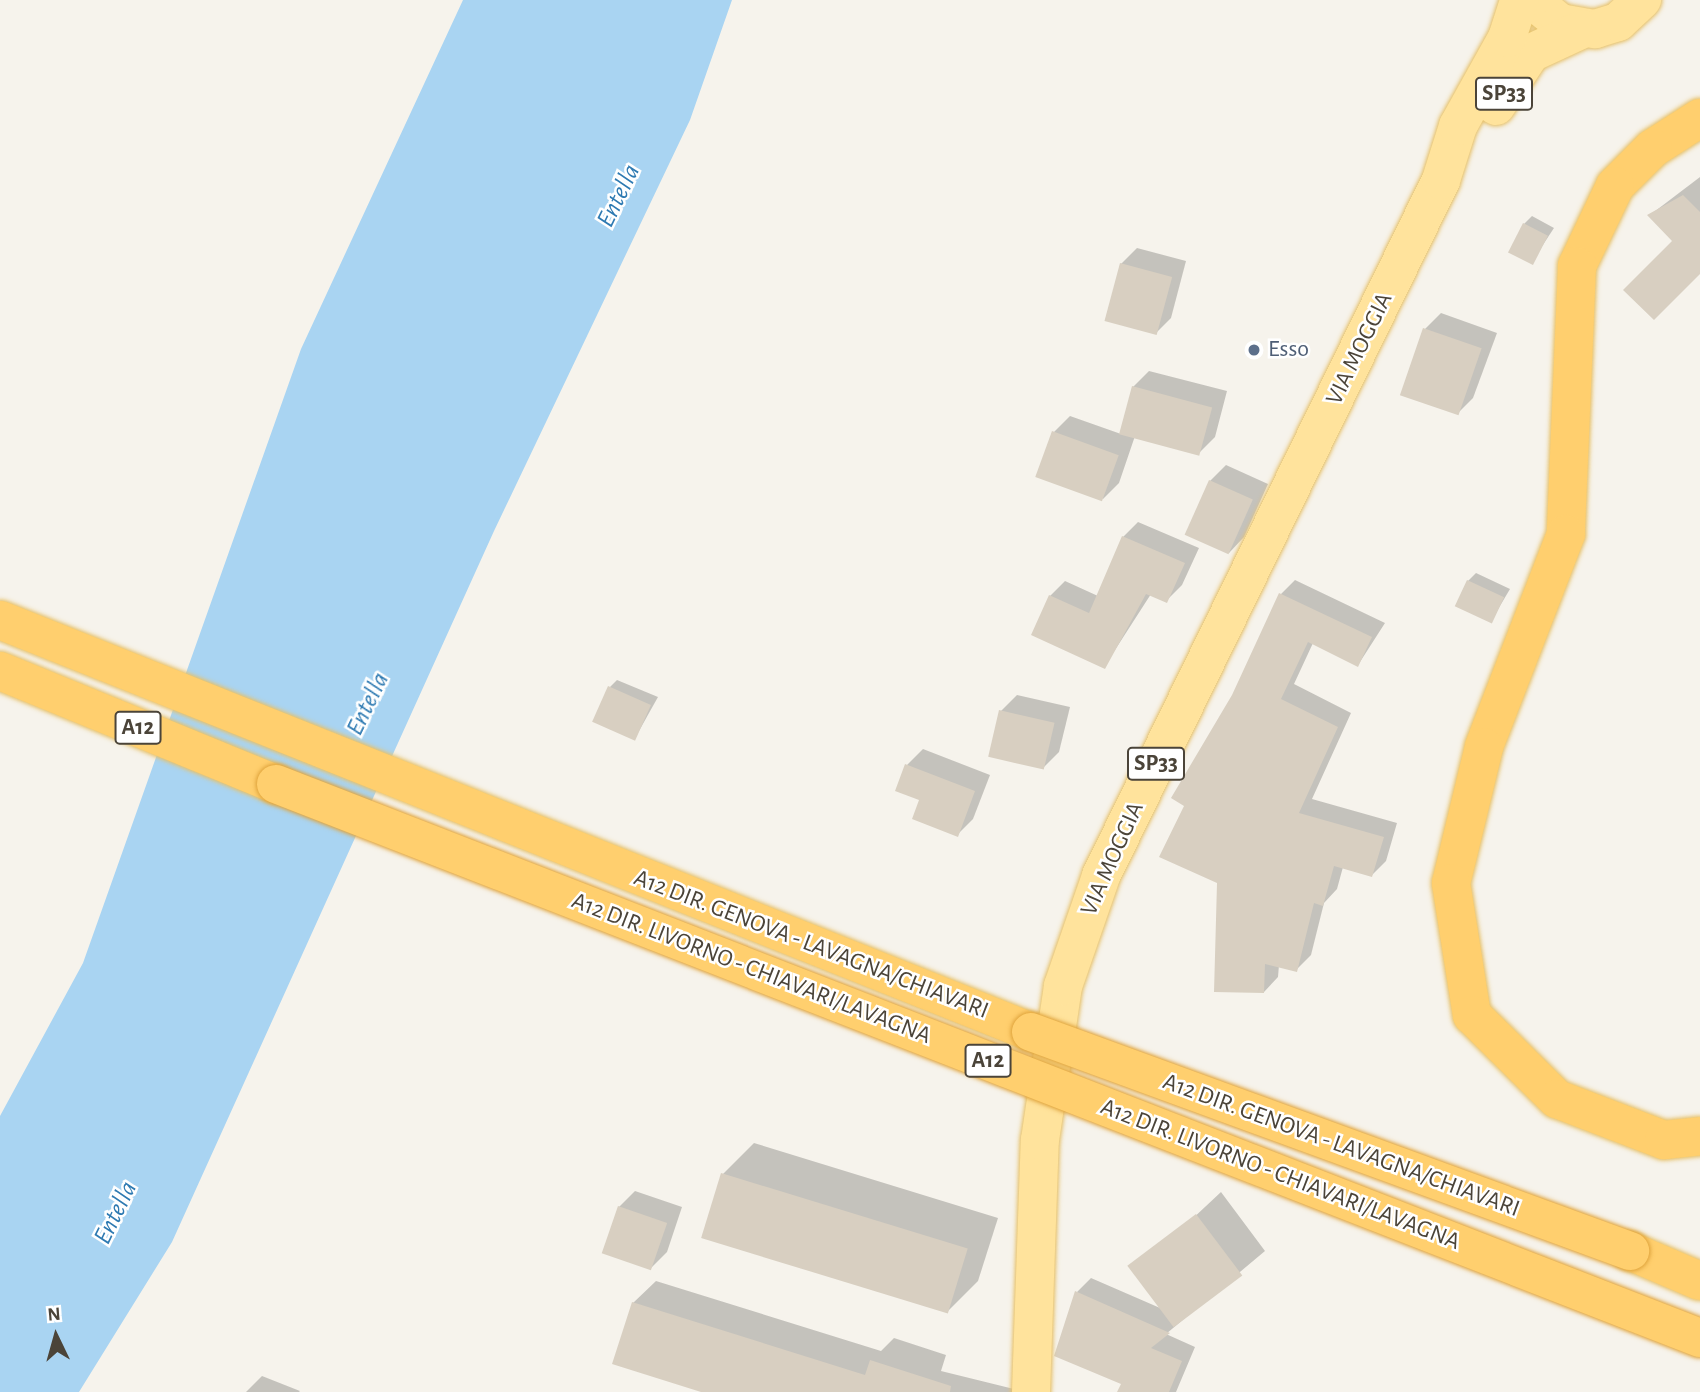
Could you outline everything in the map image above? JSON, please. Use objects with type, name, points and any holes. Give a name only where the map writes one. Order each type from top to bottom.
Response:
[{"type":"highway","points":[[1700,118],[1653,148],[1615,186],[1577,266],[1566,534],[1484,747],[1451,883],[1472,1015],[1557,1099],[1664,1140],[1700,1136]]},
{"type":"highway","name":"A12 DIR. GENOVA - LAVAGNA/CHIAVARI","points":[[0,620],[1018,1027],[1644,1257]]},
{"type":"highway","name":"A12 DIR. LIVORNO - CHIAVARI/LAVAGNA","points":[[0,671],[1700,1338]]},
{"type":"highway","points":[[1644,1257],[1700,1275]]},
{"type":"highway","name":"A12","points":[[1644,1257],[1700,1282]]},
{"type":"main road","name":"VIA MOGGIA","points":[[1031,1392],[1040,1140],[1068,974],[1101,876],[1441,180],[1458,126],[1507,38],[1519,0]]},
{"type":"main road","name":"VIA MOGGIA","points":[[1532,0],[1550,18],[1583,29]]},
{"type":"main road","name":"VIA MOGGIA","points":[[1441,180],[1531,53],[1583,29],[1618,22],[1642,0]]},
{"type":"water","name":"Entella","points":[[463,0],[732,0],[690,120],[494,531],[172,1242],[79,1392],[0,1392],[0,1116],[83,963],[301,349]]},
{"type":"building","points":[[1683,195],[1700,212],[1700,274],[1654,320],[1623,290],[1672,241],[1647,215]]},
{"type":"building","points":[[1523,223],[1548,236],[1533,265],[1508,252]]},
{"type":"building","points":[[1120,263],[1172,277],[1157,335],[1104,321]]},
{"type":"building","points":[[1423,328],[1482,348],[1459,415],[1400,395]]},
{"type":"building","points":[[1132,386],[1212,407],[1199,456],[1119,434]]},
{"type":"building","points":[[1052,431],[1119,455],[1102,501],[1035,477]]},
{"type":"building","points":[[1209,480],[1253,500],[1228,554],[1185,535]]},
{"type":"building","points":[[1122,536],[1185,563],[1167,603],[1146,594],[1105,669],[1031,635],[1049,595],[1089,613]]},
{"type":"building","points":[[1467,580],[1504,597],[1492,624],[1455,606]]},
{"type":"building","points":[[1279,593],[1372,637],[1358,667],[1308,642],[1281,699],[1338,727],[1299,813],[1384,837],[1372,877],[1334,866],[1323,906],[1314,903],[1297,972],[1265,964],[1264,993],[1214,992],[1217,883],[1159,857],[1184,806],[1171,798],[1232,695]]},
{"type":"building","points":[[608,686],[651,705],[635,741],[592,722]]},
{"type":"building","points":[[999,710],[1055,723],[1044,770],[988,757]]},
{"type":"building","points":[[905,764],[975,791],[958,837],[912,819],[919,800],[895,791]]},
{"type":"building","points":[[721,1173],[968,1248],[948,1313],[701,1238]]},
{"type":"building","points":[[618,1206],[667,1223],[651,1270],[602,1253]]},
{"type":"building","points":[[1196,1214],[1242,1275],[1174,1327],[1127,1266]]},
{"type":"building","points":[[1075,1291],[1170,1333],[1151,1348],[1182,1361],[1169,1392],[1117,1392],[1121,1384],[1054,1356]]},
{"type":"building","points":[[632,1302],[865,1375],[870,1360],[951,1386],[950,1392],[701,1392],[612,1364]]},
{"type":"place","name":"Esso","points":[[1254,350]]}]
